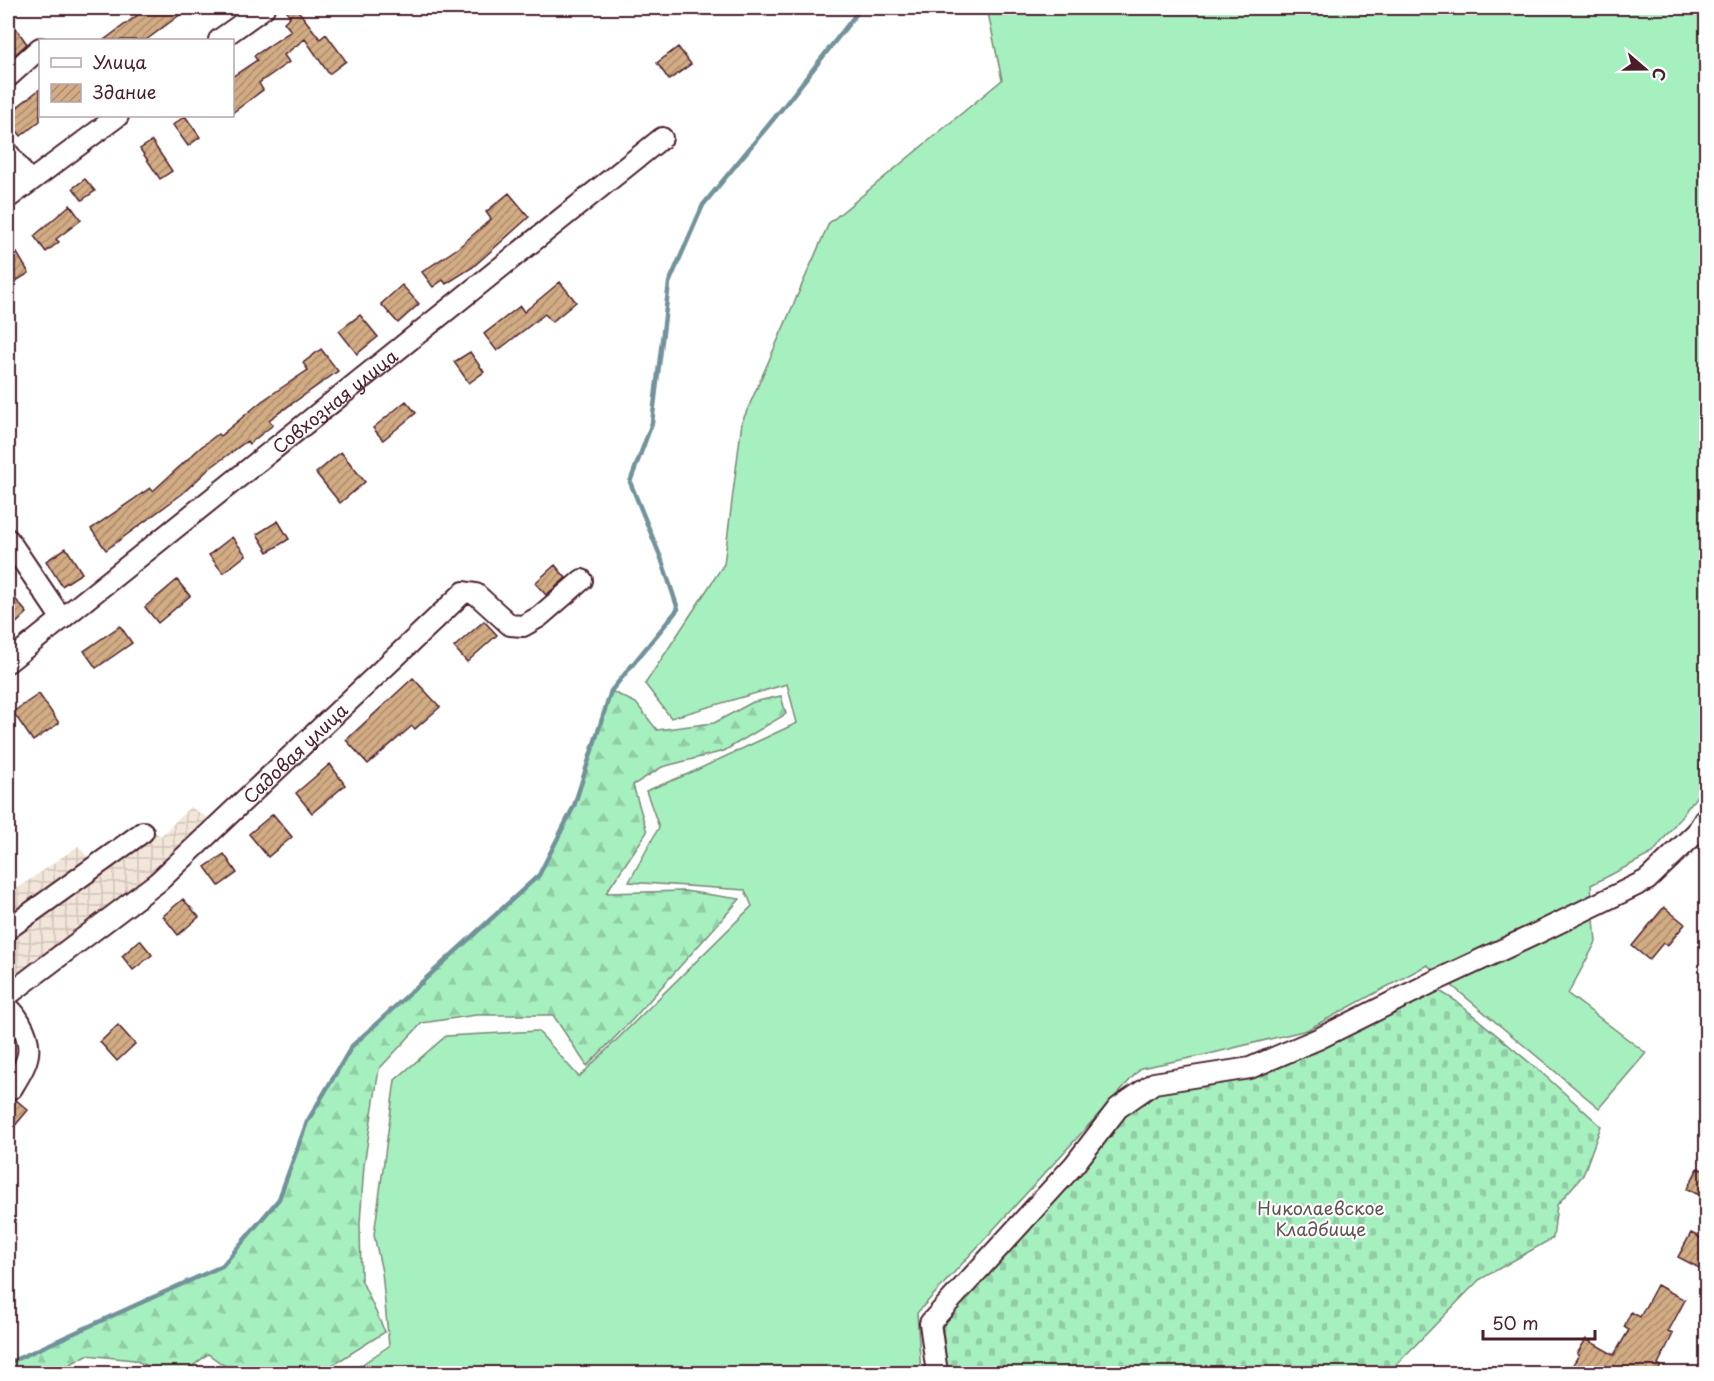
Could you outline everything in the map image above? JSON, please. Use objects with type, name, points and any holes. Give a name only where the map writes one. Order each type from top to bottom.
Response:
[{"type":"street","points":[[220,39],[264,8]]},
{"type":"street","points":[[8,77],[39,49]]},
{"type":"street","points":[[8,198],[117,117]]},
{"type":"street","name":"Совхозная улица","points":[[8,662],[662,138]]},
{"type":"street","points":[[8,153],[29,181]]},
{"type":"street","points":[[8,539],[62,619]]},
{"type":"street","name":"Садовая улица","points":[[8,995],[158,882],[464,592],[476,594],[510,625],[523,626],[539,617],[582,580]]},
{"type":"street","points":[[935,1374],[930,1323],[1074,1165],[1118,1108],[1154,1083],[1250,1068],[1318,1039],[1647,880],[1696,834],[1707,817]]},
{"type":"street","points":[[8,929],[143,832]]},
{"type":"street","points":[[8,1008],[13,1010],[28,1036],[28,1060],[12,1088]]},
{"type":"shaded area","points":[[190,807],[210,819],[155,877],[8,984],[8,895],[78,846],[90,860],[142,824],[161,836]]},
{"type":"green space","points":[[987,8],[1706,8],[1706,784],[1653,853],[1591,885],[1596,942],[1568,994],[1646,1053],[1599,1108],[1427,965],[1307,1030],[1141,1068],[917,1313],[921,1373],[348,1374],[389,1346],[382,1272],[374,1235],[395,1080],[446,1036],[538,1031],[579,1077],[752,906],[745,890],[629,882],[659,827],[646,791],[797,723],[787,684],[671,718],[645,684],[724,564],[742,422],[829,223],[1002,80]]},
{"type":"green space","points":[[611,691],[636,703],[657,730],[714,723],[753,702],[781,696],[786,714],[724,751],[662,767],[633,785],[647,832],[606,893],[684,891],[740,899],[633,1019],[587,1066],[553,1015],[476,1015],[422,1023],[379,1069],[364,1165],[360,1223],[361,1279],[385,1332],[320,1373],[235,1373],[208,1354],[184,1373],[165,1373],[134,1360],[87,1355],[54,1373],[8,1373],[8,1363],[222,1266],[279,1199],[307,1122],[352,1046],[539,875],[574,806]]},
{"type":"green space","name":"Николаевское Кладбище","points":[[1438,990],[1456,1001],[1601,1126],[1583,1175],[1557,1205],[1553,1238],[1479,1280],[1388,1373],[979,1373],[975,1370],[947,1366],[942,1323],[1121,1118],[1159,1091],[1252,1078]]},
{"type":"building","points":[[147,8],[189,8],[147,39],[105,39]]},
{"type":"building","points":[[296,8],[320,39],[326,34],[346,61],[329,74],[305,39],[284,55],[289,62],[259,83],[263,90],[234,112],[234,76],[257,60],[254,56],[291,31],[284,22],[290,17],[287,12]]},
{"type":"building","points":[[8,17],[27,44],[8,61]]},
{"type":"building","points":[[678,47],[691,64],[669,80],[657,63]]},
{"type":"building","points":[[39,90],[40,121],[21,136],[8,119],[8,114]]},
{"type":"building","points":[[186,117],[200,137],[188,146],[173,125]]},
{"type":"building","points":[[152,141],[172,171],[160,179],[140,149]]},
{"type":"building","points":[[85,179],[95,191],[82,200],[73,188]]},
{"type":"building","points":[[509,193],[529,217],[473,267],[446,284],[443,280],[433,287],[422,272],[458,248],[491,219],[486,212]]},
{"type":"building","points":[[70,205],[81,220],[56,239],[59,242],[46,252],[34,236]]},
{"type":"building","points":[[8,238],[29,273],[16,281],[8,268]]},
{"type":"building","points":[[560,282],[576,302],[552,322],[545,314],[497,351],[484,334],[520,306],[524,312]]},
{"type":"building","points":[[402,285],[419,304],[398,323],[381,304]]},
{"type":"building","points":[[360,315],[378,337],[357,354],[339,331]]},
{"type":"building","points":[[321,349],[338,371],[269,420],[273,425],[249,444],[247,441],[210,468],[182,494],[106,550],[91,529],[150,488],[153,491],[201,447],[218,434],[220,436],[262,401],[308,370],[303,363]]},
{"type":"building","points":[[470,352],[484,372],[469,383],[454,362]]},
{"type":"building","points":[[406,401],[416,413],[383,440],[373,428]]},
{"type":"building","points":[[341,452],[365,482],[340,503],[316,473]]},
{"type":"building","points":[[278,521],[289,539],[268,552],[257,534]]},
{"type":"building","points":[[232,537],[246,555],[223,573],[209,555]]},
{"type":"building","points":[[66,548],[82,573],[62,586],[46,561]]},
{"type":"building","points":[[555,565],[566,578],[546,595],[535,583]]},
{"type":"building","points":[[177,580],[190,596],[158,623],[145,607]]},
{"type":"building","points":[[8,590],[27,613],[8,631]]},
{"type":"building","points":[[484,621],[497,635],[467,662],[454,647]]},
{"type":"building","points":[[120,626],[132,643],[96,668],[84,651]]},
{"type":"building","points":[[413,678],[440,707],[415,729],[412,726],[368,764],[346,740]]},
{"type":"building","points":[[39,694],[59,723],[33,741],[13,712]]},
{"type":"building","points":[[330,764],[345,785],[312,813],[296,793]]},
{"type":"building","points":[[273,814],[292,837],[268,857],[249,834]]},
{"type":"building","points":[[224,854],[237,873],[219,886],[205,867]]},
{"type":"building","points":[[183,899],[199,917],[178,935],[163,916]]},
{"type":"building","points":[[1664,907],[1685,924],[1667,946],[1663,943],[1649,960],[1632,946]]},
{"type":"building","points":[[140,940],[152,955],[133,970],[122,956]]},
{"type":"building","points":[[118,1025],[135,1044],[117,1061],[100,1042]]},
{"type":"building","points":[[8,1099],[15,1099],[28,1110],[8,1134]]},
{"type":"building","points":[[1698,1168],[1707,1172],[1707,1199],[1687,1189]]},
{"type":"building","points":[[1691,1233],[1707,1241],[1707,1272],[1678,1257]]},
{"type":"building","points":[[1657,1285],[1685,1300],[1668,1332],[1673,1334],[1658,1364],[1661,1366],[1656,1374],[1567,1374],[1586,1339],[1614,1355],[1629,1330],[1624,1327],[1631,1312],[1640,1317]]},
{"type":"waterway","points":[[8,1363],[222,1266],[279,1199],[307,1122],[352,1046],[539,875],[574,806],[611,691],[678,609],[661,558],[630,482],[652,423],[669,283],[703,205],[861,8]]}]
